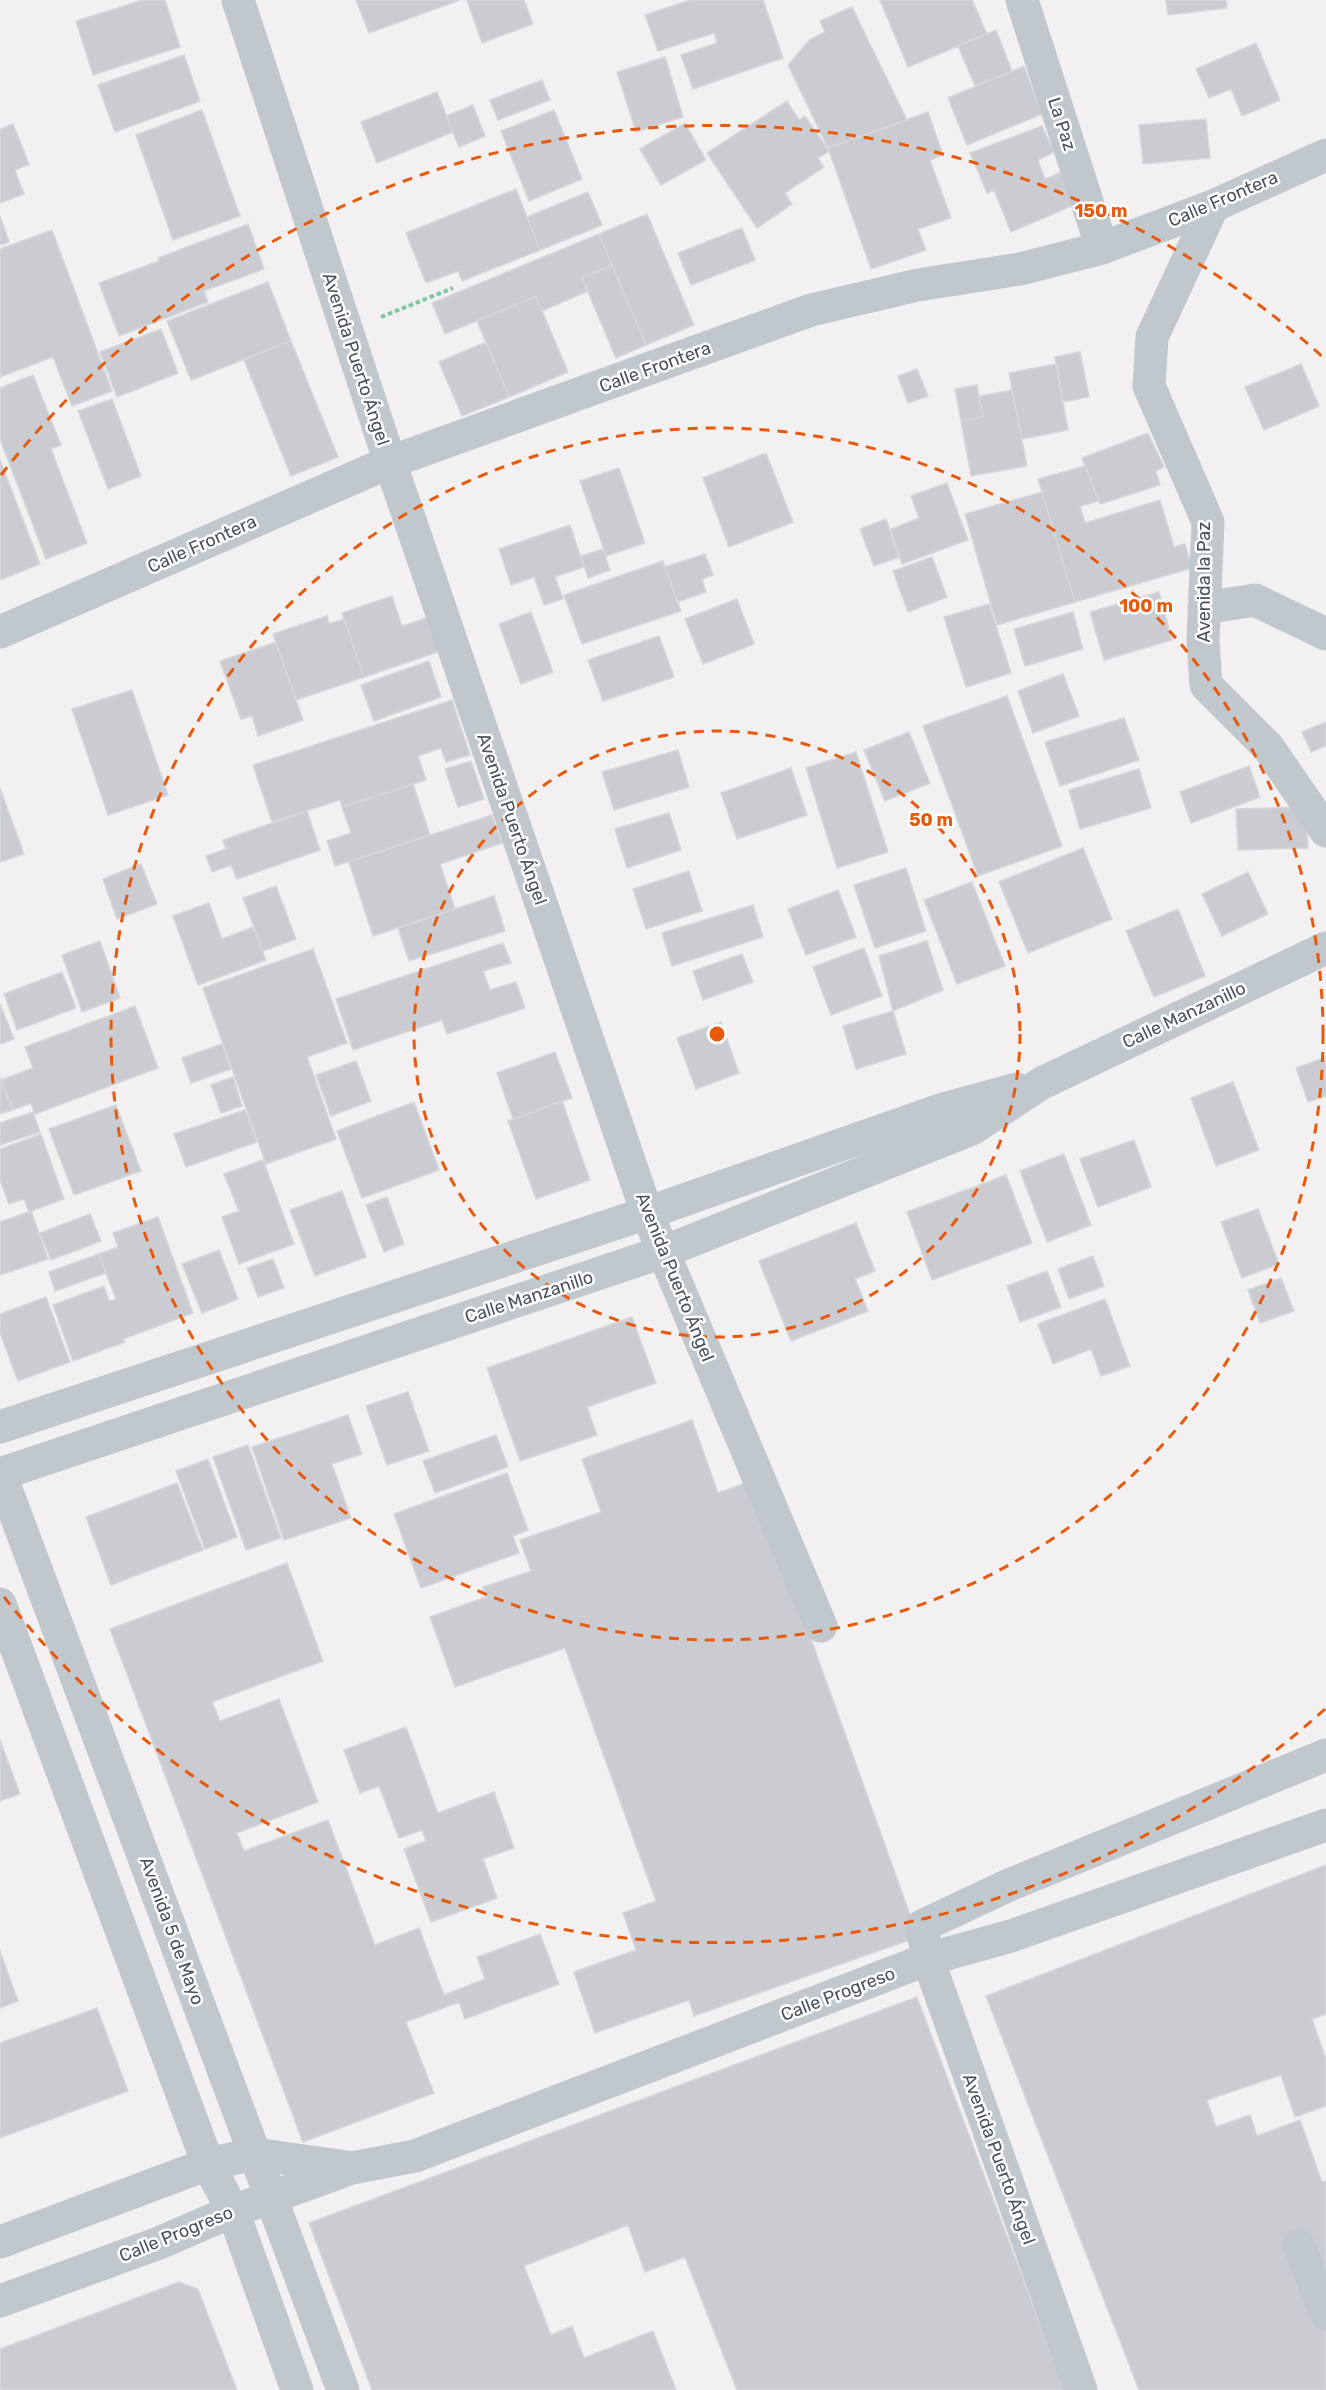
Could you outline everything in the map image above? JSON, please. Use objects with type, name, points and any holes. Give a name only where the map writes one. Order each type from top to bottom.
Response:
[{"type":"street","name":"Avenida Puerto Ángel","points":[[238,0],[390,462],[647,1213],[821,1626]]},
{"type":"street","name":"La Paz","points":[[1022,0],[1102,248]]},
{"type":"street","name":"Calle Frontera","points":[[0,632],[390,462],[811,310],[918,285],[1020,268],[1102,248],[1213,206],[1326,154]]},
{"type":"street","name":"Avenida la Paz","points":[[1213,206],[1152,337],[1149,386],[1208,522],[1204,608],[1206,685],[1268,747],[1326,831]]},
{"type":"street","points":[[1204,608],[1255,600],[1326,634]]},
{"type":"street","name":"Calle Manzanillo","points":[[0,1473],[663,1252],[972,1129],[1042,1083],[1326,948]]},
{"type":"street","name":"Calle Manzanillo","points":[[0,1427],[647,1213],[940,1110],[1042,1083]]},
{"type":"street","name":"Avenida 5 de Mayo","points":[[0,1473],[343,2390]]},
{"type":"street","points":[[0,1604],[208,2164],[233,2211],[297,2390]]},
{"type":"street","name":"Avenida Puerto Ángel","points":[[1081,2390],[928,1959],[922,1926],[1009,1885],[1326,1755]]},
{"type":"street","name":"Calle Progreso","points":[[0,2301],[180,2235],[233,2211],[352,2168],[415,2156],[928,1959],[1011,1936],[1326,1825]]},
{"type":"street","name":"Calle Progreso","points":[[0,2241],[208,2164],[255,2154],[352,2168]]},
{"type":"street","points":[[1299,2246],[1326,2314]]},
{"type":"path","points":[[347,330],[453,288]]},
{"type":"building","points":[[143,0],[165,0],[180,47],[93,75],[76,21]]},
{"type":"building","points":[[356,0],[460,0],[369,33]]},
{"type":"building","points":[[467,0],[524,0],[533,24],[482,43]]},
{"type":"building","points":[[690,0],[763,0],[783,58],[693,89],[681,55],[717,43],[714,33],[658,51],[645,15]]},
{"type":"building","points":[[880,0],[972,0],[987,34],[908,67]]},
{"type":"building","points":[[1166,0],[1226,0],[1227,8],[1168,15]]},
{"type":"building","points":[[852,7],[907,120],[828,148],[788,65],[809,40],[825,32],[820,21]]},
{"type":"building","points":[[996,30],[1012,71],[975,86],[958,46]]},
{"type":"building","points":[[1256,43],[1280,100],[1242,116],[1231,89],[1209,98],[1196,69]]},
{"type":"building","points":[[184,55],[200,101],[115,132],[98,85]]},
{"type":"building","points":[[665,57],[683,117],[636,132],[617,72]]},
{"type":"building","points":[[1024,66],[1042,114],[967,145],[948,98]]},
{"type":"building","points":[[542,80],[550,100],[498,120],[490,100]]},
{"type":"building","points":[[437,92],[453,132],[377,163],[361,122]]},
{"type":"building","points":[[787,101],[799,120],[805,116],[829,151],[818,158],[824,167],[785,193],[792,204],[757,228],[707,153]]},
{"type":"building","points":[[473,105],[485,136],[459,147],[446,116]]},
{"type":"building","points":[[202,110],[240,216],[173,240],[136,135]]},
{"type":"building","points":[[554,110],[582,179],[529,201],[501,131]]},
{"type":"building","points":[[928,112],[943,155],[930,160],[951,218],[918,229],[926,250],[871,269],[828,148]]},
{"type":"building","points":[[1206,119],[1210,158],[1143,164],[1139,125]]},
{"type":"building","points":[[685,123],[706,160],[661,185],[640,149]]},
{"type":"building","points":[[13,124],[29,164],[15,170],[24,194],[0,203],[0,129]]},
{"type":"building","points":[[1042,126],[1054,152],[1038,160],[1045,179],[1064,171],[1076,204],[1011,232],[994,190],[987,193],[970,153]]},
{"type":"building","points":[[516,189],[540,250],[462,281],[458,271],[426,283],[406,233]]},
{"type":"building","points":[[588,192],[602,225],[540,250],[527,217]]},
{"type":"building","points":[[647,214],[694,325],[646,345],[599,234]]},
{"type":"building","points":[[0,216],[9,242],[0,245]]},
{"type":"building","points":[[248,224],[264,269],[204,291],[208,302],[119,336],[99,283]]},
{"type":"building","points":[[742,228],[755,260],[691,285],[678,253]]},
{"type":"building","points":[[52,230],[112,391],[72,406],[53,357],[0,377],[0,249]]},
{"type":"building","points":[[599,234],[612,265],[582,278],[588,291],[542,311],[536,296],[445,334],[432,303]]},
{"type":"building","points":[[612,265],[646,345],[616,358],[582,278]]},
{"type":"building","points":[[268,282],[291,341],[191,380],[167,321]]},
{"type":"building","points":[[536,296],[568,372],[509,397],[477,321]]},
{"type":"building","points":[[161,329],[178,373],[117,397],[100,352]]},
{"type":"building","points":[[291,341],[338,457],[291,476],[244,360]]},
{"type":"building","points":[[486,342],[509,397],[462,416],[439,362]]},
{"type":"building","points":[[1080,352],[1089,397],[1063,402],[1055,357]]},
{"type":"building","points":[[1056,364],[1068,430],[1022,439],[1009,373]]},
{"type":"building","points":[[1301,364],[1319,406],[1264,430],[1245,387]]},
{"type":"building","points":[[917,369],[928,396],[908,403],[898,376]]},
{"type":"building","points":[[33,375],[61,445],[51,449],[87,543],[46,559],[0,439],[0,388]]},
{"type":"building","points":[[977,385],[983,417],[961,421],[955,389]]},
{"type":"building","points":[[1012,390],[1027,466],[971,476],[961,421],[983,417],[979,396]]},
{"type":"building","points":[[112,399],[141,476],[108,489],[78,411]]},
{"type":"building","points":[[1148,433],[1164,467],[1156,471],[1160,485],[1100,504],[1082,458]]},
{"type":"building","points":[[766,453],[793,522],[729,547],[703,478]]},
{"type":"building","points":[[0,460],[40,564],[0,580]]},
{"type":"building","points":[[1085,466],[1099,501],[1080,506],[1085,523],[1160,500],[1174,547],[1185,544],[1192,568],[1075,602],[1038,479]]},
{"type":"building","points":[[619,468],[645,543],[606,556],[580,481]]},
{"type":"building","points":[[947,483],[968,540],[902,564],[889,530],[919,518],[911,496]]},
{"type":"building","points":[[1042,492],[1075,602],[997,625],[965,514]]},
{"type":"building","points":[[886,519],[900,557],[874,566],[860,529]]},
{"type":"building","points":[[570,525],[584,567],[555,577],[563,599],[544,605],[534,577],[511,585],[499,549]]},
{"type":"building","points":[[603,549],[610,570],[588,578],[581,556]]},
{"type":"building","points":[[705,554],[713,575],[702,579],[706,592],[677,602],[665,567]]},
{"type":"building","points":[[932,557],[947,597],[908,612],[893,571]]},
{"type":"building","points":[[663,561],[681,611],[582,644],[564,595]]},
{"type":"building","points":[[1159,592],[1172,640],[1104,660],[1090,612]]},
{"type":"building","points":[[392,596],[402,626],[430,617],[441,651],[364,677],[342,613]]},
{"type":"building","points":[[737,599],[754,644],[703,664],[685,619]]},
{"type":"building","points":[[989,604],[1011,673],[966,687],[944,617]]},
{"type":"building","points":[[531,612],[553,672],[521,684],[499,624]]},
{"type":"building","points":[[1073,612],[1083,649],[1025,666],[1014,629]]},
{"type":"building","points":[[327,616],[329,624],[344,619],[364,677],[296,700],[273,634]]},
{"type":"building","points":[[659,636],[674,677],[603,701],[588,660]]},
{"type":"building","points":[[276,642],[303,720],[258,736],[252,716],[241,719],[220,661]]},
{"type":"building","points":[[429,661],[441,697],[374,721],[361,685]]},
{"type":"building","points":[[1063,674],[1079,716],[1033,733],[1018,691]]},
{"type":"building","points":[[132,690],[168,795],[108,815],[72,709]]},
{"type":"building","points":[[1007,696],[1062,846],[978,876],[923,726]]},
{"type":"building","points":[[452,700],[470,755],[446,762],[441,748],[418,756],[426,780],[342,807],[340,800],[272,822],[253,765]]},
{"type":"building","points":[[1124,718],[1139,760],[1060,786],[1045,742]]},
{"type":"building","points":[[1326,722],[1326,746],[1311,752],[1302,732]]},
{"type":"building","points":[[909,732],[930,783],[885,801],[864,750]]},
{"type":"building","points":[[678,750],[689,787],[614,810],[602,772]]},
{"type":"building","points":[[856,752],[888,852],[837,868],[806,768]]},
{"type":"building","points":[[471,761],[484,799],[458,807],[445,769]]},
{"type":"building","points":[[1249,766],[1260,797],[1191,823],[1180,792]]},
{"type":"building","points":[[791,768],[807,815],[737,839],[721,793]]},
{"type":"building","points":[[1139,769],[1151,808],[1080,829],[1069,790]]},
{"type":"building","points":[[413,784],[430,835],[335,866],[327,841],[351,833],[342,807]]},
{"type":"building","points":[[0,788],[24,854],[0,862]]},
{"type":"building","points":[[1306,807],[1308,848],[1238,850],[1236,809]]},
{"type":"building","points":[[307,811],[320,850],[237,879],[231,865],[212,872],[206,856],[226,849],[223,840]]},
{"type":"building","points":[[669,813],[681,850],[627,868],[615,829]]},
{"type":"building","points":[[492,815],[502,843],[440,864],[455,909],[373,936],[349,862]]},
{"type":"building","points":[[1083,848],[1112,919],[1028,953],[999,882]]},
{"type":"building","points":[[141,864],[157,904],[117,919],[103,879]]},
{"type":"building","points":[[906,868],[926,931],[875,948],[854,885]]},
{"type":"building","points":[[689,871],[702,911],[646,929],[633,889]]},
{"type":"building","points":[[1248,872],[1268,914],[1222,936],[1202,894]]},
{"type":"building","points":[[972,882],[1005,966],[957,984],[924,900]]},
{"type":"building","points":[[276,886],[296,939],[263,951],[243,898]]},
{"type":"building","points":[[838,890],[856,937],[806,955],[788,909]]},
{"type":"building","points":[[494,896],[505,931],[409,961],[398,928]]},
{"type":"building","points":[[209,903],[222,939],[253,927],[266,960],[198,985],[173,916]]},
{"type":"building","points":[[753,905],[763,937],[672,966],[662,933]]},
{"type":"building","points":[[1178,909],[1205,976],[1154,997],[1126,931]]},
{"type":"building","points":[[100,941],[120,998],[82,1012],[62,955]]},
{"type":"building","points":[[927,941],[943,990],[893,1011],[879,956]]},
{"type":"building","points":[[503,943],[511,963],[483,971],[490,990],[516,982],[525,1008],[447,1034],[442,1020],[353,1050],[336,999]]},
{"type":"building","points":[[864,948],[882,996],[831,1015],[813,967]]},
{"type":"building","points":[[313,949],[347,1043],[307,1057],[336,1139],[266,1164],[203,988]]},
{"type":"building","points":[[742,954],[753,982],[703,1000],[693,971]]},
{"type":"building","points":[[62,972],[76,1008],[17,1030],[4,994]]},
{"type":"building","points":[[0,1004],[14,1039],[0,1044]]},
{"type":"building","points":[[135,1006],[158,1068],[35,1114],[31,1103],[13,1110],[1,1080],[33,1068],[25,1047]]},
{"type":"building","points":[[893,1011],[906,1054],[856,1069],[843,1026]]},
{"type":"building","points":[[721,1022],[739,1073],[696,1089],[677,1038]]},
{"type":"building","points":[[222,1044],[231,1069],[191,1083],[182,1058]]},
{"type":"building","points":[[555,1052],[572,1098],[513,1119],[497,1073]]},
{"type":"building","points":[[1326,1057],[1326,1096],[1308,1102],[1296,1068]]},
{"type":"building","points":[[356,1061],[371,1101],[331,1116],[316,1075]]},
{"type":"building","points":[[0,1077],[13,1110],[0,1114]]},
{"type":"building","points":[[233,1077],[242,1106],[221,1113],[211,1085]]},
{"type":"building","points":[[1233,1082],[1259,1150],[1216,1166],[1191,1098]]},
{"type":"building","points":[[562,1101],[590,1180],[536,1199],[508,1121]]},
{"type":"building","points":[[414,1102],[439,1170],[362,1198],[337,1131]]},
{"type":"building","points":[[116,1105],[141,1171],[74,1195],[49,1129]]},
{"type":"building","points":[[245,1110],[257,1142],[186,1167],[174,1134]]},
{"type":"building","points":[[33,1112],[40,1132],[0,1145],[0,1123]]},
{"type":"building","points":[[41,1134],[64,1199],[29,1212],[24,1199],[9,1204],[0,1180],[0,1149]]},
{"type":"building","points":[[1134,1140],[1151,1187],[1098,1207],[1080,1159]]},
{"type":"building","points":[[1064,1154],[1091,1225],[1047,1242],[1020,1171]]},
{"type":"building","points":[[263,1160],[294,1244],[239,1264],[222,1217],[239,1211],[224,1174]]},
{"type":"building","points":[[1006,1175],[1032,1243],[932,1280],[907,1212]]},
{"type":"building","points":[[342,1191],[366,1257],[315,1276],[290,1210]]},
{"type":"building","points":[[387,1197],[404,1244],[384,1252],[366,1205]]},
{"type":"building","points":[[1258,1209],[1279,1264],[1242,1278],[1221,1222]]},
{"type":"building","points":[[31,1211],[48,1259],[0,1275],[0,1222]]},
{"type":"building","points":[[90,1214],[101,1241],[51,1260],[40,1233]]},
{"type":"building","points":[[158,1217],[193,1313],[123,1339],[125,1342],[73,1361],[53,1305],[104,1286],[109,1301],[116,1299],[99,1254],[118,1247],[113,1233]]},
{"type":"building","points":[[856,1223],[875,1271],[855,1279],[868,1311],[791,1341],[759,1261]]},
{"type":"building","points":[[219,1250],[238,1299],[202,1313],[182,1264]]},
{"type":"building","points":[[99,1254],[106,1273],[55,1291],[49,1272]]},
{"type":"building","points":[[1093,1256],[1104,1286],[1069,1299],[1058,1269]]},
{"type":"building","points":[[273,1259],[284,1288],[258,1297],[247,1268]]},
{"type":"building","points":[[1047,1271],[1061,1307],[1020,1322],[1007,1286]]},
{"type":"building","points":[[1281,1278],[1294,1311],[1260,1323],[1248,1290]]},
{"type":"building","points":[[46,1297],[70,1362],[18,1381],[0,1333],[0,1314]]},
{"type":"building","points":[[1105,1299],[1130,1366],[1101,1376],[1091,1349],[1053,1364],[1038,1324]]},
{"type":"building","points":[[632,1317],[656,1383],[587,1407],[597,1435],[520,1461],[487,1368]]},
{"type":"building","points":[[408,1392],[429,1451],[387,1465],[366,1406]]},
{"type":"building","points":[[348,1415],[362,1454],[332,1464],[351,1518],[284,1540],[252,1447]]},
{"type":"building","points":[[692,1420],[718,1493],[754,1480],[918,1937],[694,2016],[689,2000],[595,2033],[574,1972],[636,1950],[623,1913],[656,1901],[565,1648],[455,1687],[430,1617],[486,1597],[483,1587],[531,1571],[520,1540],[601,1512],[582,1459]]},
{"type":"building","points":[[496,1435],[508,1467],[435,1493],[423,1461]]},
{"type":"building","points":[[248,1445],[281,1538],[246,1550],[213,1457]]},
{"type":"building","points":[[208,1459],[237,1537],[205,1549],[176,1471]]},
{"type":"building","points":[[507,1473],[528,1530],[513,1536],[519,1553],[421,1588],[394,1514]]},
{"type":"building","points":[[177,1483],[203,1550],[111,1585],[86,1517]]},
{"type":"building","points":[[287,1563],[323,1661],[212,1702],[220,1721],[279,1699],[318,1802],[237,1833],[244,1851],[328,1820],[375,1945],[419,1928],[444,1995],[485,1979],[477,1957],[540,1934],[559,1984],[465,2019],[459,2002],[406,2022],[434,2093],[303,2142],[110,1629]]},
{"type":"building","points":[[406,1727],[438,1813],[494,1792],[514,1848],[483,1859],[497,1898],[431,1922],[404,1849],[426,1841],[422,1830],[399,1838],[379,1786],[360,1793],[344,1750]]},
{"type":"building","points":[[0,1740],[20,1794],[0,1801]]},
{"type":"building","points":[[1326,1865],[1326,2014],[1312,2019],[1326,2059],[1326,2106],[1295,2117],[1281,2075],[1207,2100],[1216,2127],[1250,2115],[1257,2136],[1300,2120],[1322,2182],[1326,2181],[1326,2390],[1139,2390],[986,1996]]},
{"type":"building","points":[[0,1951],[18,2001],[0,2008]]},
{"type":"building","points":[[917,1997],[1065,2390],[737,2390],[685,2257],[645,2272],[628,2225],[524,2266],[551,2335],[572,2326],[584,2358],[653,2331],[676,2390],[372,2390],[309,2223]]},
{"type":"building","points":[[97,2008],[128,2091],[0,2138],[0,2043]]},
{"type":"building","points":[[179,2282],[198,2289],[237,2390],[0,2390],[0,2349]]}]
